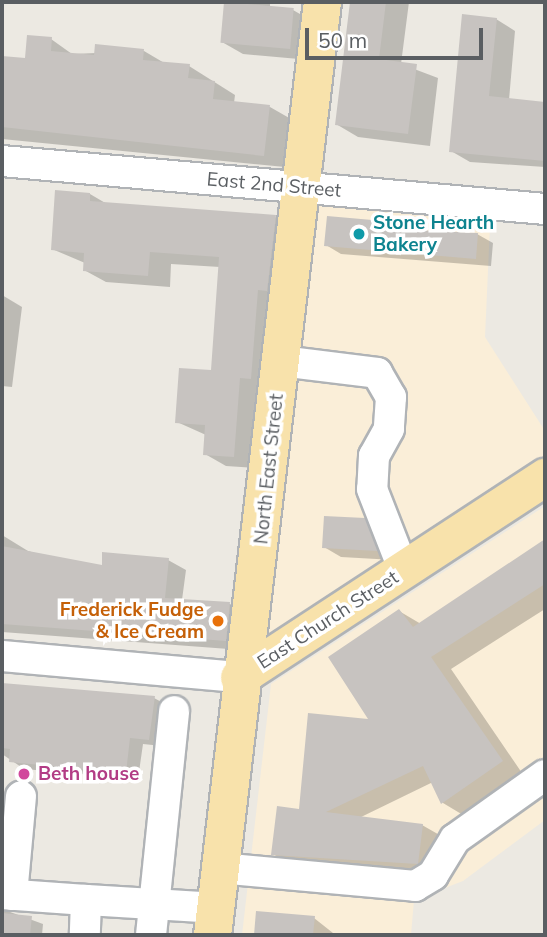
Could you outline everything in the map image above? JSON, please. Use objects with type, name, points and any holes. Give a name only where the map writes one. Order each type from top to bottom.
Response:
[{"type":"main road","name":"North East Street","points":[[214,922],[239,677],[250,632],[322,2]]},
{"type":"main road","name":"East Church Street","points":[[239,677],[545,477]]},
{"type":"street","name":"East 2nd Street","points":[[2,161],[545,209]]},
{"type":"street","points":[[281,361],[377,373],[386,389],[389,429],[374,456],[372,489],[404,571]]},
{"type":"street","name":"East Church Street","points":[[2,656],[239,677]]},
{"type":"street","points":[[150,935],[174,711]]},
{"type":"street","points":[[219,868],[415,886],[433,875],[454,839],[545,775]]},
{"type":"street","points":[[21,796],[7,894],[153,906],[214,922]]},
{"type":"street","points":[[85,935],[86,900]]},
{"type":"shaded area","points":[[301,187],[491,204],[485,337],[545,431],[545,477],[278,654],[250,632]]},
{"type":"shaded area","points":[[545,506],[545,820],[463,881],[414,900],[411,935],[242,935],[271,684]]},
{"type":"building","points":[[224,2],[294,8],[290,49],[220,43]]},
{"type":"building","points":[[350,2],[386,2],[379,59],[417,64],[408,134],[335,125]]},
{"type":"building","points":[[462,14],[497,18],[489,96],[545,102],[545,161],[449,152]]},
{"type":"building","points":[[27,35],[52,37],[51,51],[94,55],[95,44],[144,49],[143,60],[190,64],[188,78],[215,81],[213,99],[270,105],[264,156],[2,127],[2,56],[25,58]]},
{"type":"building","points":[[55,190],[90,193],[90,201],[276,215],[267,291],[258,290],[251,379],[240,378],[234,457],[203,455],[205,425],[175,423],[179,368],[211,370],[219,257],[150,252],[148,276],[83,271],[84,253],[51,250]]},
{"type":"building","points":[[327,216],[395,222],[395,229],[478,233],[476,259],[324,246]]},
{"type":"building","points":[[324,516],[365,518],[378,551],[322,548]]},
{"type":"building","points":[[545,539],[545,584],[431,657],[503,761],[441,804],[423,766],[326,812],[423,824],[418,864],[271,855],[277,806],[299,809],[308,713],[368,719],[328,657],[399,609],[413,627]]},
{"type":"building","points":[[2,546],[102,565],[102,552],[169,558],[165,598],[230,602],[226,641],[2,624]]},
{"type":"building","points":[[2,683],[155,696],[149,740],[130,738],[126,773],[9,762],[10,749],[2,748]]},
{"type":"building","points":[[256,911],[315,916],[313,935],[254,935]]},
{"type":"building","points":[[2,913],[32,916],[30,935],[2,935]]},
{"type":"place","name":"Stone Hearth Bakery","points":[[359,234]]},
{"type":"place","name":"Frederick Fudge & Ice Cream","points":[[218,621]]},
{"type":"place","name":"Beth house","points":[[24,774]]}]
